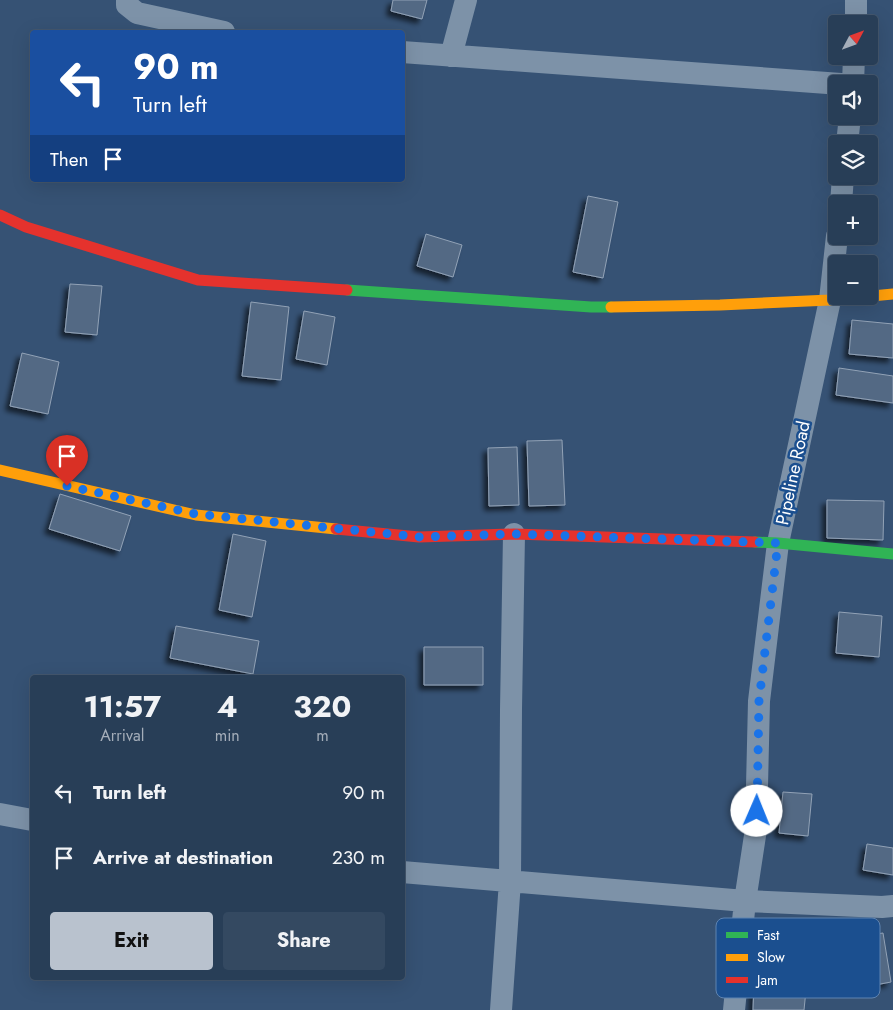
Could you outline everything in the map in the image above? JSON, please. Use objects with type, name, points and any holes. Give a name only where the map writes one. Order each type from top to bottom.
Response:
[{"type":"street","points":[[127,0],[127,5],[137,13],[215,30]]},
{"type":"street","points":[[451,56],[466,0]]},
{"type":"street","points":[[856,0],[856,15]]},
{"type":"street","points":[[405,52],[828,83]]},
{"type":"street","points":[[0,215],[26,227],[198,280],[592,307],[720,305],[828,300]]},
{"type":"street","points":[[878,295],[893,294]]},
{"type":"street","name":"Pipeline Road","points":[[742,918],[756,829],[759,701],[778,543],[829,305]]},
{"type":"street","points":[[0,470],[196,514],[420,537],[514,534],[778,543],[893,554]]},
{"type":"street","points":[[501,1010],[510,881],[514,534]]},
{"type":"street","points":[[0,814],[30,820]]},
{"type":"street","points":[[405,872],[744,901],[882,908],[893,906]]},
{"type":"building","points":[[393,0],[427,0],[422,19],[391,11]]},
{"type":"building","points":[[588,196],[618,202],[603,278],[573,272]]},
{"type":"building","points":[[426,234],[462,245],[453,277],[417,266]]},
{"type":"building","points":[[70,284],[102,286],[97,335],[65,332]]},
{"type":"building","points":[[251,302],[289,307],[281,380],[242,376]]},
{"type":"building","points":[[304,311],[335,317],[327,365],[296,359]]},
{"type":"building","points":[[852,320],[893,324],[893,358],[849,354]]},
{"type":"building","points":[[22,353],[59,362],[48,414],[10,406]]},
{"type":"building","points":[[839,368],[893,376],[893,403],[836,395]]},
{"type":"building","points":[[562,440],[565,505],[529,506],[527,441]]},
{"type":"building","points":[[517,447],[519,505],[489,506],[488,448]]},
{"type":"building","points":[[60,494],[131,516],[120,551],[49,529]]},
{"type":"building","points":[[827,500],[884,501],[883,540],[827,538]]},
{"type":"building","points":[[233,534],[266,541],[252,617],[219,610]]},
{"type":"building","points":[[839,612],[882,616],[879,657],[836,653]]},
{"type":"building","points":[[176,626],[259,641],[253,674],[170,658]]},
{"type":"building","points":[[424,647],[483,647],[483,685],[424,685]]},
{"type":"building","points":[[783,792],[812,794],[808,836],[779,833]]},
{"type":"building","points":[[867,844],[893,848],[893,875],[863,870]]},
{"type":"building","points":[[880,933],[883,933],[891,982],[880,984]]},
{"type":"building","points":[[753,998],[805,998],[804,1010],[753,1010]]},
{"type":"traffic: fast","points":[[347,290],[611,307]]},
{"type":"traffic: fast","points":[[755,542],[893,554]]},
{"type":"traffic: slow","points":[[611,307],[830,300],[893,294]]},
{"type":"traffic: slow","points":[[0,470],[196,515],[336,529]]},
{"type":"traffic: jam","points":[[0,215],[26,227],[198,280],[347,290]]},
{"type":"traffic: jam","points":[[336,529],[419,537],[514,534],[755,542]]},
{"type":"route","points":[[67,486],[196,514],[420,537],[514,534],[778,543],[759,701],[757,811]]}]
